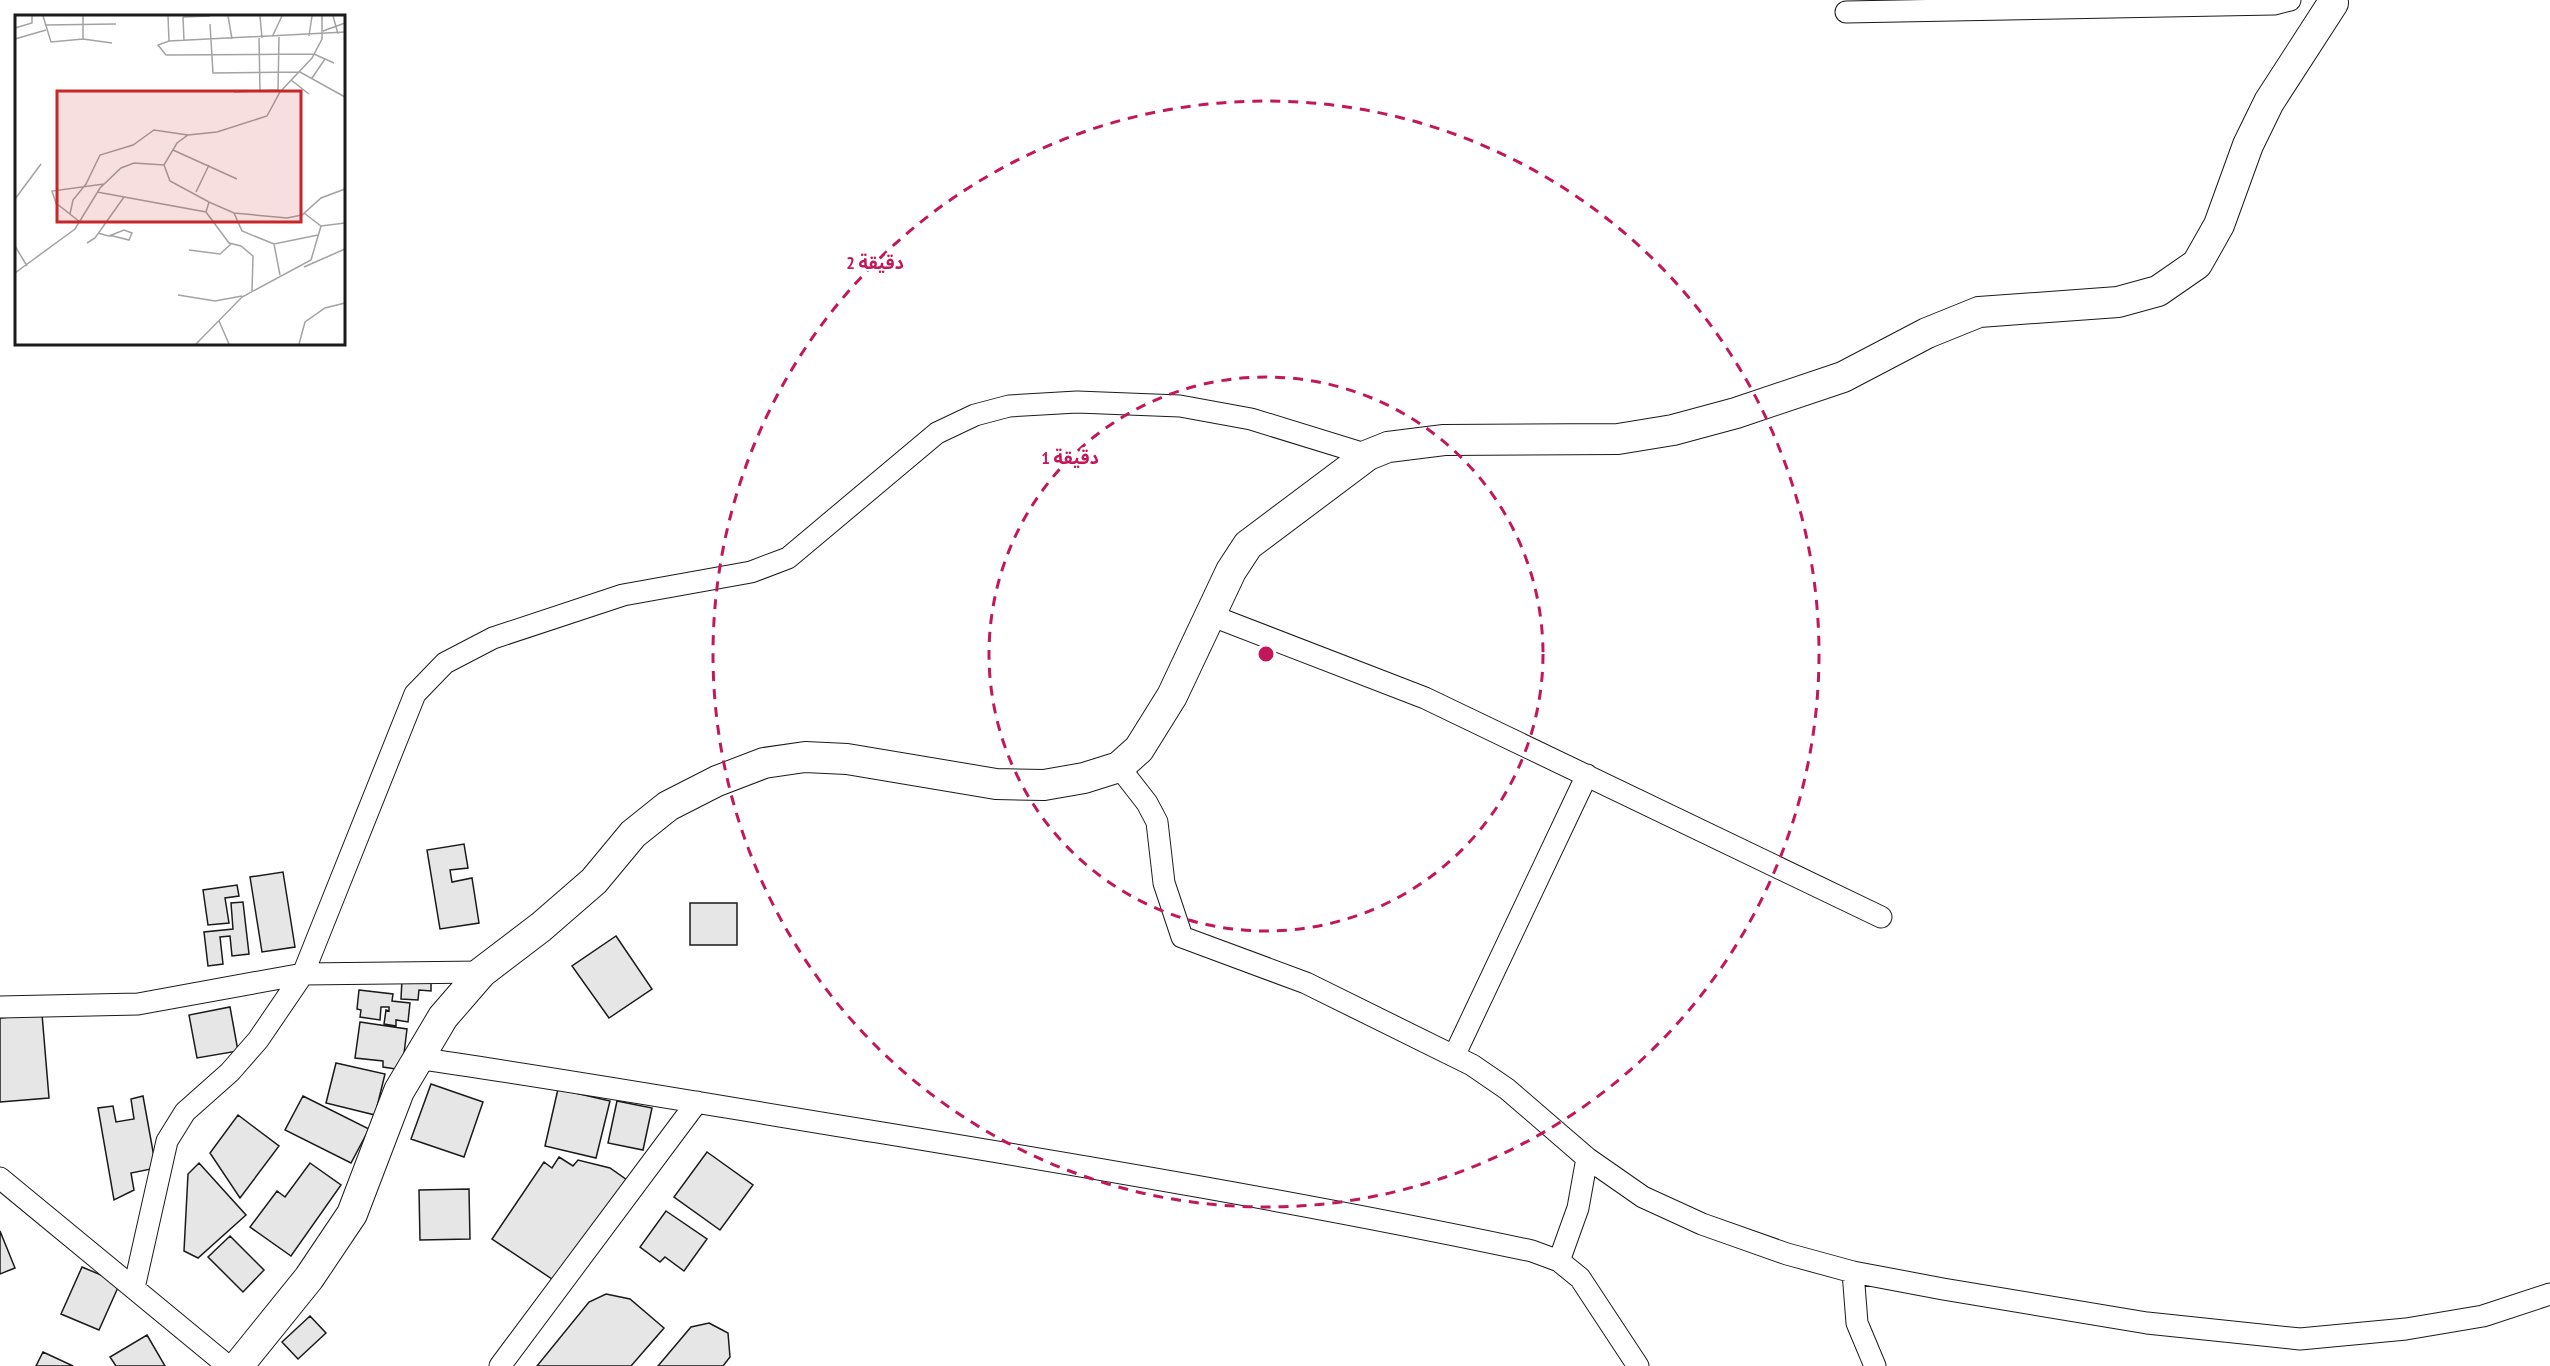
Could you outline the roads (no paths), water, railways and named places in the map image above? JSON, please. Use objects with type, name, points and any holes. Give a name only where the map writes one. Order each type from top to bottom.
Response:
[{"type":"street","points":[[1846,12],[2121,4],[2274,4],[2290,0]]},
{"type":"street","points":[[238,1366],[309,1278],[352,1214],[399,1090],[416,1058],[443,1017],[482,972],[541,927],[594,881],[633,834],[668,806],[717,781],[765,763],[805,756],[847,759],[996,784],[1044,785],[1084,778],[1119,767],[1139,749],[1172,696],[1231,571],[1248,545],[1368,455],[1388,447],[1444,440],[1618,439],[1672,430],[1736,413],[1843,377],[1927,333],[1979,312],[2118,302],[2158,291],[2197,264],[2220,225],[2248,145],[2269,102],[2334,2]]},
{"type":"street","points":[[134,1288],[167,1141],[185,1112],[230,1072],[258,1040],[303,974],[415,694],[445,663],[493,638],[623,595],[751,572],[788,558],[937,433],[975,415],[1009,406],[1077,402],[1180,406],[1251,419],[1368,455]]},
{"type":"street","points":[[1210,615],[1425,698],[1881,917]]},
{"type":"street","points":[[1119,767],[1147,803],[1157,822],[1164,883],[1182,937],[1306,983],[1472,1065],[1507,1089],[1587,1158],[1644,1197],[1702,1224],[1787,1254],[1853,1272],[2147,1323],[2300,1339],[2406,1329],[2483,1316],[2550,1294]]},
{"type":"street","points":[[1454,1056],[1587,775]]},
{"type":"street","points":[[0,1007],[138,1004],[303,974],[482,972]]},
{"type":"street","points":[[416,1058],[530,1074],[1307,1206],[1532,1251],[1559,1261],[1580,1278],[1638,1366]]},
{"type":"street","points":[[500,1366],[697,1102]]},
{"type":"street","points":[[1559,1261],[1578,1208],[1587,1158]]},
{"type":"street","points":[[0,1178],[228,1366]]},
{"type":"street","points":[[1853,1272],[1857,1323],[1875,1366]]}]
